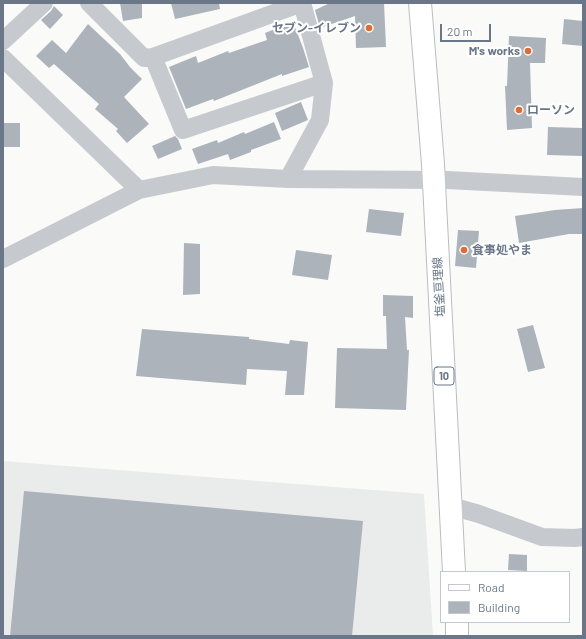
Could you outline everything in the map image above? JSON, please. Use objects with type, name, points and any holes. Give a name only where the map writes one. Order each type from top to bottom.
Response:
[{"type":"main road","name":"塩釜亘理線","points":[[420,3],[434,180],[454,571]]},
{"type":"main road","points":[[457,623],[457,636]]},
{"type":"street","points":[[3,41],[44,3]]},
{"type":"street","points":[[89,3],[144,58],[153,57],[302,3],[324,83],[320,120],[288,179]]},
{"type":"street","points":[[153,57],[183,130],[324,83]]},
{"type":"street","points":[[3,58],[139,190]]},
{"type":"street","points":[[3,259],[139,190],[213,175],[288,179],[454,180],[583,187]]},
{"type":"street","points":[[451,506],[479,514],[542,537],[583,537]]},
{"type":"shaded area","points":[[3,461],[424,494],[433,636],[3,636]]},
{"type":"building","points":[[120,3],[142,3],[142,18],[123,21]]},
{"type":"building","points":[[171,3],[219,3],[220,9],[175,19]]},
{"type":"building","points":[[330,3],[384,3],[386,47],[356,48],[355,16],[320,28],[315,10]]},
{"type":"building","points":[[54,6],[63,15],[50,29],[41,20],[51,11]]},
{"type":"building","points":[[564,19],[583,21],[583,46],[562,44]]},
{"type":"building","points":[[293,22],[309,67],[282,76],[282,74],[214,101],[213,99],[186,109],[169,67],[196,56],[198,63],[228,51],[229,53],[267,40],[265,33]]},
{"type":"building","points":[[88,24],[120,54],[142,79],[124,97],[149,124],[127,143],[116,131],[118,129],[95,109],[99,104],[54,64],[49,68],[36,56],[52,40],[66,53]]},
{"type":"building","points":[[509,36],[546,38],[545,63],[530,63],[532,128],[507,130],[505,86],[507,86]]},
{"type":"building","points":[[301,102],[308,120],[282,131],[275,113]]},
{"type":"building","points":[[274,122],[281,139],[251,150],[251,152],[230,160],[228,154],[198,164],[192,149],[217,140],[218,143]]},
{"type":"building","points":[[3,123],[20,123],[20,147],[3,147]]},
{"type":"building","points":[[548,127],[583,128],[583,156],[547,155]]},
{"type":"building","points":[[175,136],[178,139],[182,149],[158,159],[152,146]]},
{"type":"building","points":[[583,208],[583,234],[569,234],[519,243],[515,216],[555,210]]},
{"type":"building","points":[[369,209],[404,213],[401,236],[366,232]]},
{"type":"building","points":[[458,230],[479,231],[476,268],[455,266]]},
{"type":"building","points":[[184,243],[200,244],[200,294],[183,295]]},
{"type":"building","points":[[296,250],[332,255],[328,280],[292,275]]},
{"type":"building","points":[[383,295],[413,296],[413,318],[405,317],[407,350],[409,350],[406,410],[335,408],[337,348],[387,349],[386,316],[383,316]]},
{"type":"building","points":[[533,325],[545,368],[528,372],[517,329]]},
{"type":"building","points":[[142,329],[249,337],[249,339],[289,344],[290,340],[308,342],[304,395],[285,395],[287,371],[247,369],[246,385],[136,376]]},
{"type":"building","points":[[24,491],[363,521],[352,636],[10,636]]},
{"type":"building","points":[[509,554],[527,555],[527,571],[508,570]]},
{"type":"place","name":"セブン-イレブン","points":[[369,28]]},
{"type":"place","name":"M's works","points":[[528,51]]},
{"type":"place","name":"ローソン","points":[[519,110]]},
{"type":"place","name":"食事処やま","points":[[464,250]]}]
